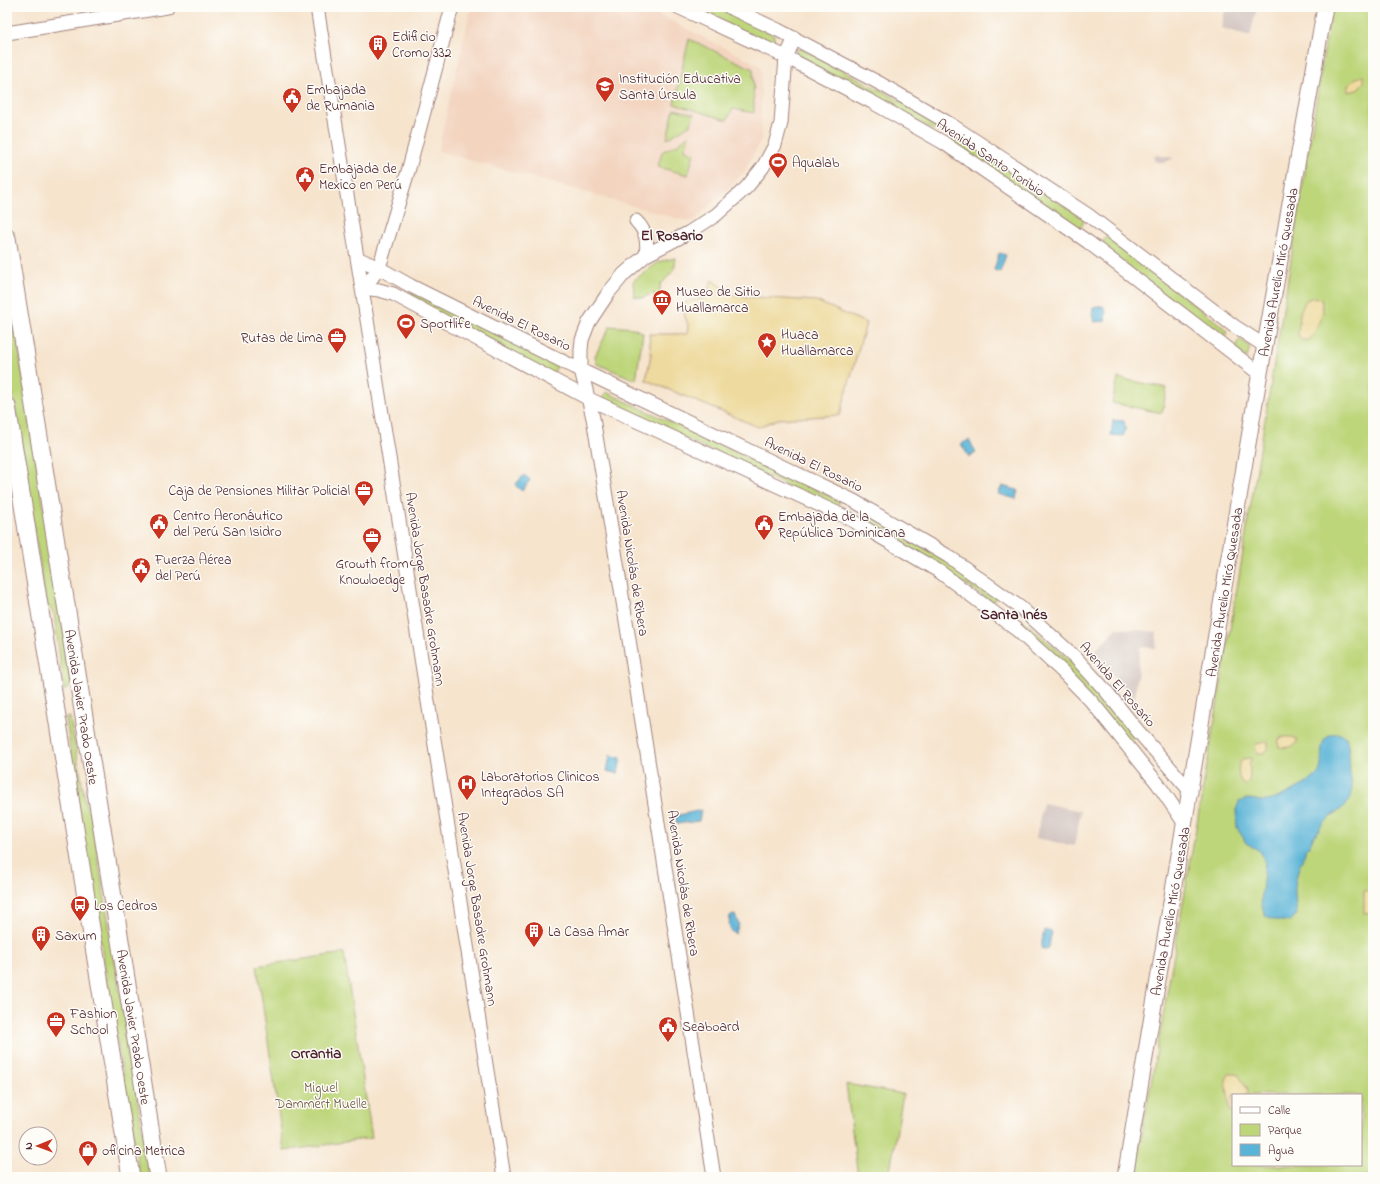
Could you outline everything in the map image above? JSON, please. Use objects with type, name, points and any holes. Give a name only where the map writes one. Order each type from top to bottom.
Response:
[{"type":"main road","name":"Avenida Aurelio Miró Quesada","points":[[1125,1177],[1191,792],[1260,374],[1325,7]]},
{"type":"main road","name":"Avenida Javier Prado Oeste","points":[[7,238],[158,1177]]},
{"type":"main road","name":"Avenida Javier Prado Oeste","points":[[7,406],[131,1177]]},
{"type":"main road","points":[[56,708],[82,703]]},
{"type":"street","points":[[7,33],[167,7]]},
{"type":"street","name":"Avenida Jorge Basadre Grohmann","points":[[317,7],[504,1177]]},
{"type":"street","points":[[362,288],[379,268],[409,168],[452,7]]},
{"type":"street","name":"Avenida Santo Toribio","points":[[678,7],[786,57],[872,102],[959,153],[1088,242],[1260,374]]},
{"type":"street","name":"Avenida Santo Toribio","points":[[729,7],[794,38],[881,84],[950,124],[1103,226],[1234,326],[1265,346]]},
{"type":"street","name":"Avenida Nicolás de Ribera","points":[[714,1177],[638,691],[589,398],[581,370],[580,358],[581,345],[589,322],[616,283],[634,265],[646,256],[716,215],[746,187],[763,167],[775,145],[781,123],[786,57],[794,38]]},
{"type":"street","points":[[636,221],[644,230],[646,236],[646,256]]},
{"type":"street","name":"Avenida El Rosario","points":[[357,258],[581,370],[854,501],[948,556],[1021,608],[1076,658],[1106,691],[1137,730],[1191,792]]},
{"type":"street","points":[[362,288],[379,290],[397,297],[589,398],[850,519],[940,572],[1006,621],[1063,672],[1092,702],[1158,784],[1185,824]]},
{"type":"street","points":[[1221,344],[1231,341],[1234,337],[1234,326]]},
{"type":"street","points":[[1158,784],[1168,784],[1171,781],[1172,771]]},
{"type":"shaded area","name":"Institución Educativa Santa Úrsula","points":[[471,7],[639,7],[653,12],[761,66],[761,140],[745,171],[697,218],[690,222],[438,151]]},
{"type":"shaded area","points":[[1226,7],[1257,7],[1250,36],[1221,28]]},
{"type":"shaded area","points":[[1155,155],[1174,158],[1163,163],[1154,161]]},
{"type":"shaded area","points":[[1117,628],[1157,632],[1156,648],[1140,647],[1135,698],[1092,654]]},
{"type":"shaded area","points":[[1043,803],[1081,811],[1074,846],[1036,838]]},
{"type":"green space","points":[[692,7],[717,7],[774,35],[773,48]]},
{"type":"green space","points":[[1331,7],[1373,7],[1373,1177],[1134,1177],[1211,739],[1261,446]]},
{"type":"green space","points":[[689,39],[753,69],[754,113],[733,109],[727,120],[674,104]]},
{"type":"green space","points":[[800,48],[939,121],[938,127],[934,130],[796,58],[797,51]]},
{"type":"green space","points":[[674,109],[694,114],[691,124],[667,139]]},
{"type":"green space","points":[[957,134],[1084,219],[1080,230],[953,144]]},
{"type":"green space","points":[[689,135],[685,150],[694,153],[688,175],[658,167],[662,152],[678,144]]},
{"type":"green space","points":[[1106,236],[1227,330],[1227,336],[1224,339],[1101,247]]},
{"type":"green space","points":[[675,258],[675,266],[669,276],[660,285],[660,295],[655,300],[654,293],[642,298],[634,296],[633,281],[659,262]]},
{"type":"green space","points":[[7,277],[72,684],[64,691],[54,614],[46,603],[7,358]]},
{"type":"green space","points":[[414,290],[558,365],[552,375],[409,300]]},
{"type":"green space","points":[[610,326],[633,328],[643,333],[636,380],[597,364],[595,356]]},
{"type":"green space","points":[[1240,339],[1250,347],[1247,358],[1233,349]]},
{"type":"green space","points":[[1118,378],[1167,388],[1162,413],[1112,403]]},
{"type":"green space","points":[[606,392],[840,501],[837,509],[602,400]]},
{"type":"green space","points":[[863,511],[943,557],[998,596],[993,602],[935,565],[859,521]]},
{"type":"green space","points":[[1021,619],[1079,668],[1135,737],[1129,743],[1017,627]]},
{"type":"green space","points":[[70,717],[86,806],[91,814],[150,1177],[140,1177],[79,815],[66,718]]},
{"type":"green space","name":"Miguel Dammert Muelle","points":[[344,953],[372,1138],[284,1151],[257,966]]},
{"type":"green space","points":[[846,1084],[903,1094],[889,1177],[858,1177]]},
{"type":"sand","points":[[1364,76],[1364,82],[1357,90],[1348,92],[1348,85],[1356,78]]},
{"type":"sand","points":[[712,280],[736,296],[816,301],[866,323],[840,415],[778,419],[758,427],[646,380],[651,354],[649,334],[687,334],[688,325],[684,314],[686,302],[705,298]]},
{"type":"sand","points":[[1314,297],[1321,299],[1323,312],[1314,334],[1309,340],[1301,340],[1298,334],[1300,313],[1306,300]]},
{"type":"sand","points":[[1281,737],[1292,737],[1297,739],[1296,744],[1284,748],[1279,747],[1278,742]]},
{"type":"sand","points":[[1268,742],[1268,750],[1263,753],[1258,753],[1255,748],[1256,744]]},
{"type":"sand","points":[[1242,759],[1252,759],[1249,763],[1249,782],[1245,784],[1241,782],[1240,779],[1238,770],[1239,764]]},
{"type":"sand","points":[[1373,890],[1373,912],[1364,913],[1364,891]]},
{"type":"sand","points":[[1230,1073],[1237,1073],[1248,1089],[1248,1094],[1232,1094],[1232,1112],[1230,1111],[1226,1079]]},
{"type":"water","points":[[999,253],[1006,255],[1000,272],[994,270]]},
{"type":"water","points":[[1103,306],[1106,312],[1105,321],[1094,322],[1092,315],[1093,307]]},
{"type":"water","points":[[1113,420],[1124,421],[1126,429],[1123,436],[1111,435]]},
{"type":"water","points":[[969,440],[976,452],[969,457],[961,444]]},
{"type":"water","points":[[524,475],[530,480],[522,491],[515,485]]},
{"type":"water","points":[[1002,486],[1018,490],[1016,499],[998,494]]},
{"type":"water","points":[[1338,733],[1346,737],[1349,750],[1352,786],[1351,797],[1345,806],[1328,819],[1320,828],[1305,853],[1296,880],[1295,891],[1297,915],[1290,921],[1277,921],[1265,916],[1261,902],[1265,861],[1258,850],[1246,843],[1237,827],[1236,810],[1239,802],[1244,800],[1272,800],[1307,783],[1319,772],[1321,767],[1323,744],[1325,740],[1331,735]]},
{"type":"water","points":[[610,755],[621,758],[618,774],[607,771]]},
{"type":"water","points":[[701,810],[699,821],[677,824],[675,816]]},
{"type":"water","points":[[735,915],[739,925],[735,934],[731,930],[729,924],[730,916]]},
{"type":"water","points":[[1044,930],[1052,932],[1048,950],[1041,948]]},
{"type":"place","name":"Edificio Cromo 332","points":[[378,61]]},
{"type":"place","name":"Institución Educativa Santa Úrsula","points":[[605,103]]},
{"type":"place","name":"Embajada de Rumania","points":[[292,114]]},
{"type":"place","name":"Aqualab","points":[[778,179]]},
{"type":"place","name":"Embajada de Mexico en Perú","points":[[305,193]]},
{"type":"place","name":"Museo de Sitio Huallamarca","points":[[662,316]]},
{"type":"place","name":"Sportlife","points":[[406,340]]},
{"type":"place","name":"Rutas de Lima","points":[[337,354]]},
{"type":"place","name":"Huaca Huallamarca","points":[[767,359]]},
{"type":"place","name":"Caja de Pensiones Militar Policial","points":[[364,507]]},
{"type":"place","name":"Centro Aeronáutico del Perú San Isidro","points":[[159,540]]},
{"type":"place","name":"Embajada de la República Dominicana","points":[[764,541]]},
{"type":"place","name":"Growth from Knowloedge","points":[[372,554]]},
{"type":"place","name":"Fuerza Aérea del Perú","points":[[141,584]]},
{"type":"place","name":"Laboratorios Clinicos Integrados SA","points":[[467,801]]},
{"type":"place","name":"Los Cedros","points":[[80,922]]},
{"type":"place","name":"La Casa Amar","points":[[534,948]]},
{"type":"place","name":"Saxum","points":[[41,952]]},
{"type":"place","name":"Fashion School","points":[[56,1038]]},
{"type":"place","name":"Seaboard","points":[[668,1043]]},
{"type":"place","name":"oficina Metrica","points":[[88,1167]]},
{"type":"district","name":"El Rosario","points":[[672,235]]},
{"type":"district","name":"Santa Inés","points":[[1014,614]]},
{"type":"district","name":"Orrantia","points":[[316,1053]]}]
